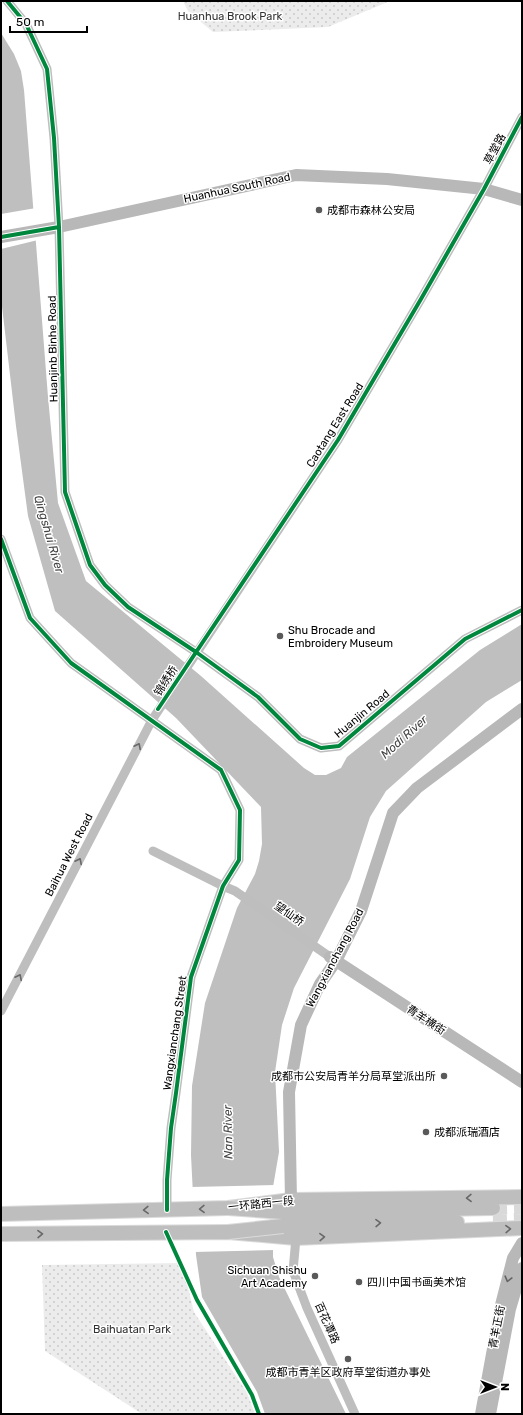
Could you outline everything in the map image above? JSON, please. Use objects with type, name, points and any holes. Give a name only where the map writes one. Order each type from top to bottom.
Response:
[{"type":"main road","name":"一环路西一段","points":[[1,1214],[228,1208],[287,1219],[522,1198]]},
{"type":"main road","points":[[1,1234],[228,1232],[287,1219],[493,1214]]},
{"type":"main road","points":[[287,1219],[522,1228]]},
{"type":"street","name":"Huanjinb Binhe Road","points":[[7,1],[26,24],[47,69],[54,138],[59,226],[65,492],[90,565],[105,585],[128,607],[196,652]]},
{"type":"street","name":"草堂路","points":[[484,189],[522,117]]},
{"type":"street","name":"Huanhua South Road","points":[[1,237],[296,175],[387,179],[484,189],[522,200]]},
{"type":"street","name":"Caotang East Road","points":[[190,662],[338,440],[422,299],[484,189]]},
{"type":"street","name":"Wangxianchang Street","points":[[1,539],[30,618],[71,663],[220,770],[240,810],[239,860],[223,886],[190,977],[171,1128],[167,1180],[167,1210]]},
{"type":"street","name":"Huanjin Road","points":[[196,652],[258,697],[300,739],[321,748],[339,746],[465,639],[522,610]]},
{"type":"street","name":"锦绣桥","points":[[158,709],[190,662]]},
{"type":"street","name":"Baihua West Road","points":[[1,1011],[158,709]]},
{"type":"street","name":"Wangxianchang Road","points":[[287,1219],[289,1092],[301,1025],[333,959],[361,911],[394,813],[417,788],[522,709]]},
{"type":"street","name":"望仙桥","points":[[153,851],[235,891],[333,959]]},
{"type":"street","name":"青羊横街","points":[[333,959],[522,1082]]},
{"type":"street","name":"百花潭路","points":[[287,1219],[292,1270],[307,1308],[355,1414]]},
{"type":"street","name":"青羊正街","points":[[480,1414],[501,1305],[513,1258],[522,1243]]},
{"type":"street","name":"青羊正街","points":[[490,1414],[510,1309],[522,1268]]},
{"type":"green space","name":"Huanhua Brook Park","points":[[183,1],[390,1],[328,27],[213,32],[188,11]]},
{"type":"green space","name":"Baihuatan Park","points":[[182,1263],[194,1312],[247,1393],[255,1414],[142,1414],[45,1351],[42,1265]]},
{"type":"water","points":[[1,33],[14,54],[21,71],[24,90],[48,397],[58,503],[86,581],[201,676],[304,768],[315,775],[326,775],[341,768],[347,757],[480,650],[522,624],[522,680],[486,702],[386,791],[370,817],[350,879],[294,988],[282,1025],[275,1072],[279,1152],[273,1187],[273,1257],[279,1277],[346,1414],[265,1414],[257,1392],[202,1297],[196,1255],[191,1155],[192,1086],[205,1003],[237,908],[255,874],[259,861],[262,844],[261,807],[176,718],[55,611],[28,516],[1,298]]},
{"type":"pier","points":[[36,208],[38,240],[1,249],[1,214]]},
{"type":"pier","points":[[276,1185],[275,1250],[194,1252],[191,1187]]},
{"type":"tunnel","points":[[493,1208],[522,1207]]},
{"type":"tunnel","points":[[493,1221],[522,1220]]},
{"type":"cycle path","points":[[7,1],[26,24],[47,69],[54,138],[59,227],[65,492],[90,565],[105,585],[128,607],[196,652],[258,697],[300,739],[321,748],[339,746],[465,639],[522,610]]},
{"type":"cycle path","points":[[158,709],[338,440],[484,189],[522,117]]},
{"type":"cycle path","points":[[1,237],[59,227]]},
{"type":"cycle path","points":[[1,539],[30,618],[71,663],[221,770],[240,810],[239,860],[223,886],[191,977],[171,1128],[167,1180],[167,1210]]},
{"type":"cycle path","points":[[166,1232],[197,1300],[252,1395],[259,1414]]},
{"type":"place","name":"成都市森林公安局","points":[[319,210]]},
{"type":"place","name":"Shu Brocade and Embroidery Museum","points":[[280,636]]},
{"type":"place","name":"成都市公安局青羊分局草堂派出所","points":[[444,1076]]},
{"type":"place","name":"成都派瑞酒店","points":[[426,1132]]},
{"type":"place","name":"Sichuan Shishu Art Academy","points":[[315,1276]]},
{"type":"place","name":"四川中国书画美术馆","points":[[359,1282]]},
{"type":"place","name":"成都市青羊区政府草堂街道办事处","points":[[348,1359]]},
{"type":"water label","name":"Qingshui River","points":[[49,534]]},
{"type":"water label","name":"Modi River","points":[[404,737]]},
{"type":"water label","name":"Nan River","points":[[228,1132]]}]
